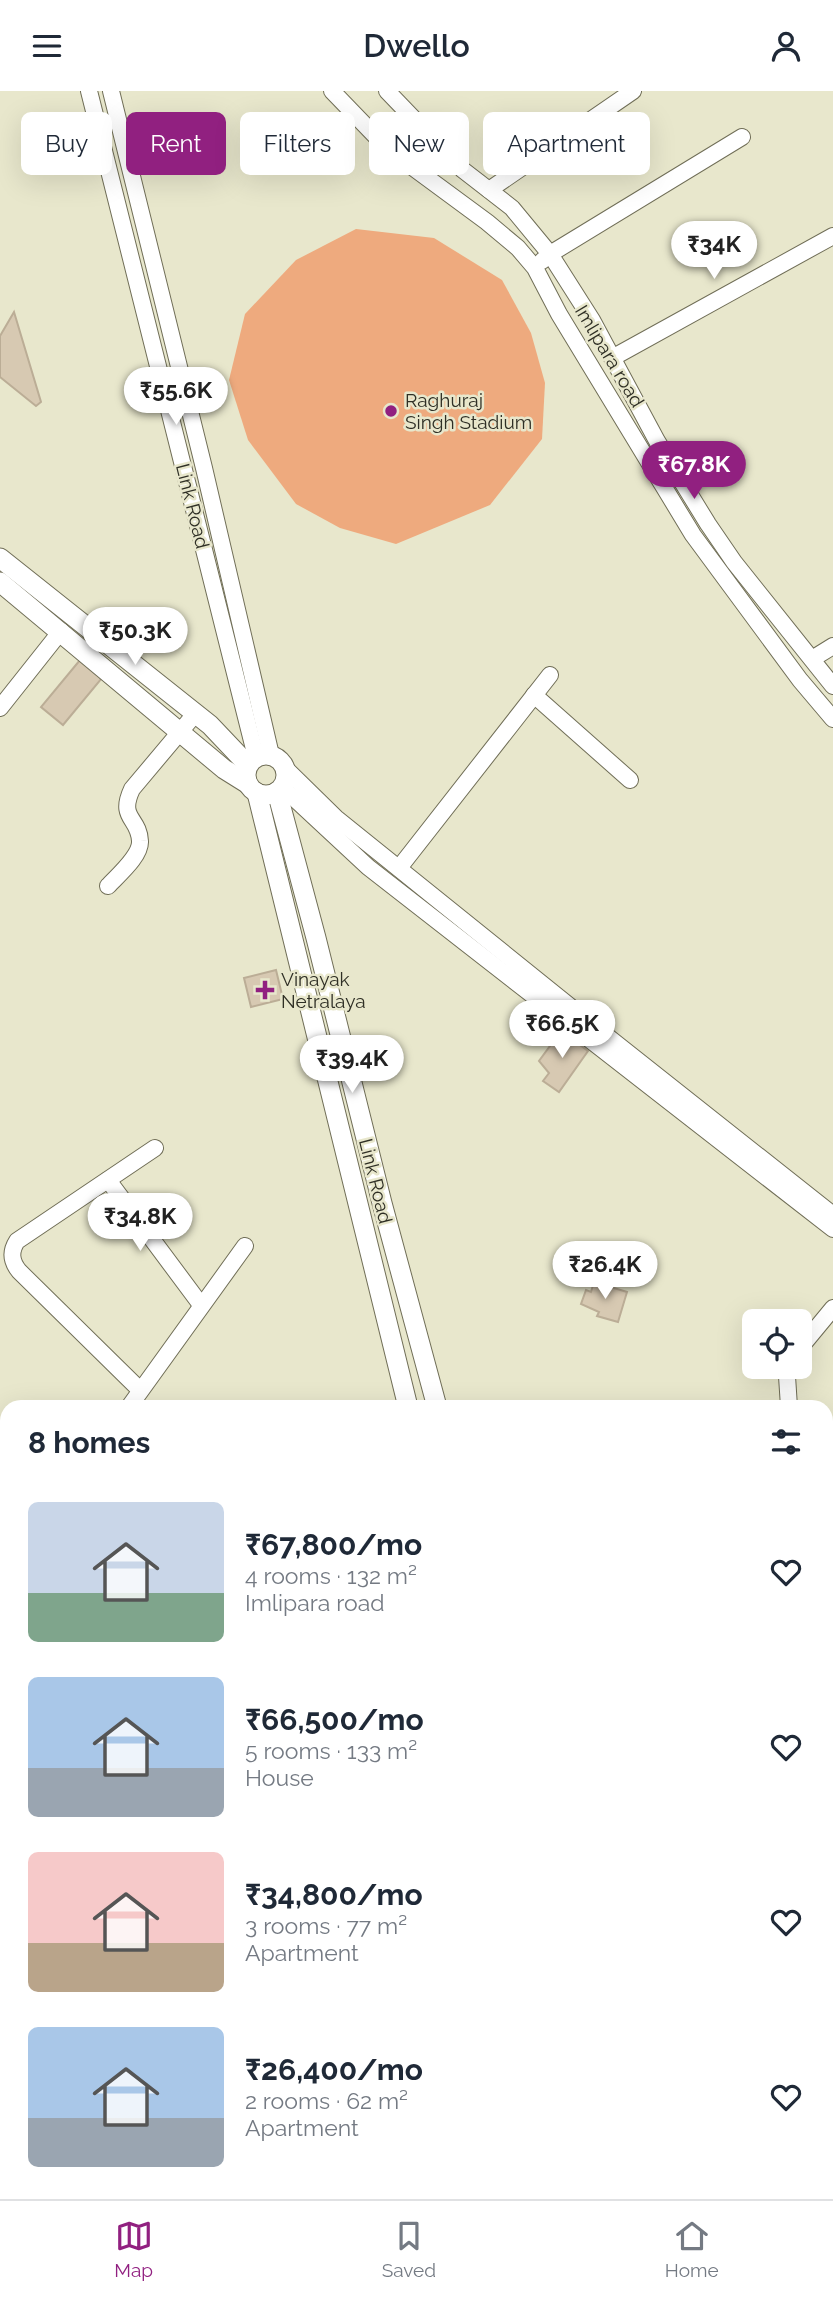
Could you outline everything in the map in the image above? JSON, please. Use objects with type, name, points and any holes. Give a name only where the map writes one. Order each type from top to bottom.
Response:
[{"type":"main road","points":[[0,558],[210,725],[265,775]]},
{"type":"main road","points":[[0,582],[224,769],[265,775]]},
{"type":"main road","name":"Link Road","points":[[265,775],[406,1400]]},
{"type":"main road","name":"Link Road","points":[[265,775],[316,938],[382,1203],[435,1400]]},
{"type":"street","name":"Link Road","points":[[89,91],[265,775]]},
{"type":"street","name":"Link Road","points":[[111,91],[198,442],[265,775]]},
{"type":"street","name":"Imlipara road","points":[[332,91],[387,149],[487,222],[518,248],[535,268],[559,314],[693,535],[800,680],[833,719]]},
{"type":"street","name":"Imlipara road","points":[[387,91],[463,170],[512,208],[550,254],[592,320],[657,441],[708,524],[734,562],[833,686]]},
{"type":"street","points":[[489,191],[625,93]]},
{"type":"street","points":[[535,268],[550,254],[742,137]]},
{"type":"street","points":[[612,358],[833,236]]},
{"type":"street","points":[[0,708],[61,631]]},
{"type":"street","points":[[812,659],[833,646]]},
{"type":"street","points":[[399,868],[550,675]]},
{"type":"street","points":[[534,695],[630,780]]},
{"type":"street","points":[[108,886],[136,854],[141,842],[137,828],[128,815],[126,801],[132,789],[195,714]]},
{"type":"street","points":[[265,775],[336,818],[833,1215]]},
{"type":"street","points":[[265,775],[368,867],[833,1229]]},
{"type":"street","points":[[140,1390],[19,1271],[13,1264],[12,1257],[17,1241],[155,1148]]},
{"type":"street","points":[[108,1179],[201,1304]]},
{"type":"street","points":[[134,1400],[245,1246]]},
{"type":"street","points":[[812,1333],[833,1308]]},
{"type":"street","points":[[786,1379],[788,1400]]},
{"type":"shaded area","name":"Raghuraj Singh Stadium","points":[[356,229],[434,238],[502,280],[531,333],[545,383],[542,439],[490,505],[396,544],[340,528],[296,504],[248,440],[229,380],[245,314],[296,260]]},
{"type":"building","points":[[14,312],[41,402],[36,406],[0,377],[0,336]]},
{"type":"building","points":[[85,654],[107,672],[63,725],[41,707]]},
{"type":"building","points":[[276,970],[283,999],[251,1007],[244,978]]},
{"type":"building","points":[[561,1031],[588,1051],[559,1092],[543,1081],[549,1073],[539,1061]]},
{"type":"building","points":[[594,1282],[627,1292],[618,1322],[597,1316],[599,1312],[581,1304],[586,1290],[591,1292]]},
{"type":"place","name":"Raghuraj Singh Stadium","points":[[391,411]]},
{"type":"place","name":"Vinayak Netralaya","points":[[265,990]]}]
